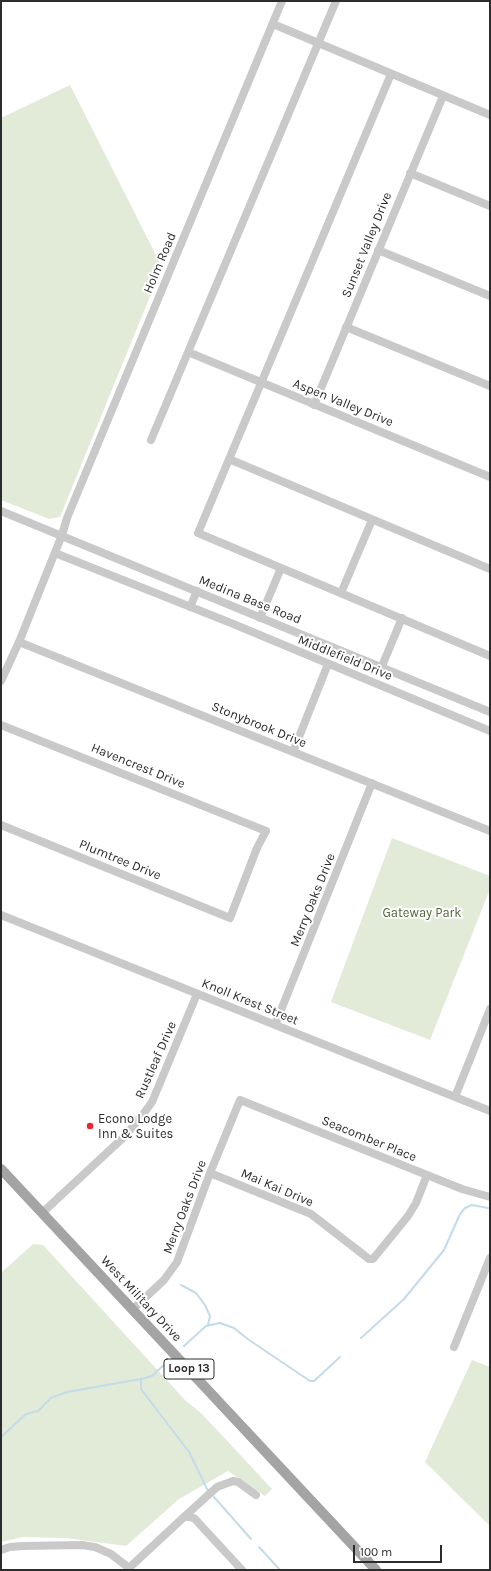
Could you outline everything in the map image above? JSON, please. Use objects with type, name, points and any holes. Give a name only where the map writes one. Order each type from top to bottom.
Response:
[{"type":"main road","name":"West Military Drive","points":[[1,1169],[376,1570]]},
{"type":"street","name":"Holm Road","points":[[1,681],[19,642],[62,536],[67,518],[282,1]]},
{"type":"street","points":[[151,440],[336,1]]},
{"type":"street","points":[[273,24],[490,115]]},
{"type":"street","points":[[391,74],[260,382],[198,533],[490,656]]},
{"type":"street","name":"Sunset Valley Drive","points":[[314,404],[443,96]]},
{"type":"street","points":[[410,173],[490,206]]},
{"type":"street","points":[[378,250],[490,296]]},
{"type":"street","points":[[346,327],[490,386]]},
{"type":"street","name":"Aspen Valley Drive","points":[[188,352],[490,477]]},
{"type":"street","points":[[229,459],[490,569]]},
{"type":"street","name":"Medina Base Road","points":[[1,511],[260,618],[382,666],[490,712]]},
{"type":"street","points":[[341,593],[372,520]]},
{"type":"street","name":"Middlefield Drive","points":[[55,553],[490,731]]},
{"type":"street","points":[[260,618],[281,568]]},
{"type":"street","points":[[190,607],[197,591]]},
{"type":"street","points":[[382,666],[402,618]]},
{"type":"street","name":"Stonybrook Drive","points":[[19,642],[490,831]]},
{"type":"street","points":[[293,752],[328,664]]},
{"type":"street","name":"Havencrest Drive","points":[[1,725],[266,831],[257,848],[230,918]]},
{"type":"street","name":"Merry Oaks Drive","points":[[275,1025],[372,783]]},
{"type":"street","name":"Plumtree Drive","points":[[1,825],[230,918]]},
{"type":"street","name":"Knoll Krest Street","points":[[1,915],[490,1111]]},
{"type":"street","name":"Rustleaf Drive","points":[[42,1213],[125,1136],[152,1102],[198,994]]},
{"type":"street","points":[[455,1097],[490,1009]]},
{"type":"street","name":"Merry Oaks Drive","points":[[133,1309],[164,1280],[177,1262],[210,1173],[240,1100]]},
{"type":"street","name":"Seacomber Place","points":[[240,1100],[462,1189],[490,1197]]},
{"type":"street","name":"Mai Kai Drive","points":[[210,1173],[311,1214],[369,1259],[373,1259],[408,1216],[416,1203],[427,1175]]},
{"type":"street","points":[[454,1347],[487,1276],[490,1258]]},
{"type":"street","points":[[1,1550],[23,1546],[82,1545],[95,1547],[111,1554],[129,1568],[217,1487],[232,1481],[238,1482],[256,1494]]},
{"type":"street","points":[[184,1517],[194,1518],[242,1570]]},
{"type":"green space","points":[[70,85],[162,267],[60,517],[49,519],[1,500],[1,118]]},
{"type":"green space","name":"Gateway Park","points":[[392,838],[490,876],[490,889],[430,1040],[331,1002]]},
{"type":"green space","points":[[33,1244],[43,1245],[185,1400],[202,1414],[272,1489],[265,1496],[228,1471],[179,1499],[126,1546],[66,1538],[23,1537],[1,1542],[1,1273]]},
{"type":"green space","points":[[472,1360],[490,1367],[490,1526],[425,1462]]},
{"type":"waterway","points":[[361,1338],[404,1299],[444,1250],[460,1214],[465,1208],[472,1205],[488,1208]]},
{"type":"waterway","points":[[181,1285],[196,1293],[205,1305],[210,1316],[208,1325]]},
{"type":"waterway","points":[[184,1346],[206,1326],[220,1323],[234,1328],[249,1340],[310,1381],[314,1381],[340,1357]]},
{"type":"waterway","points":[[141,1379],[152,1376],[166,1363]]},
{"type":"waterway","points":[[1,1437],[26,1414],[38,1411],[51,1398],[67,1392],[141,1379],[141,1389],[189,1452],[208,1491]]},
{"type":"waterway","points":[[214,1497],[251,1539]]},
{"type":"waterway","points":[[259,1547],[280,1570]]},
{"type":"place","name":"Econo Lodge Inn & Suites","points":[[90,1126]]}]
